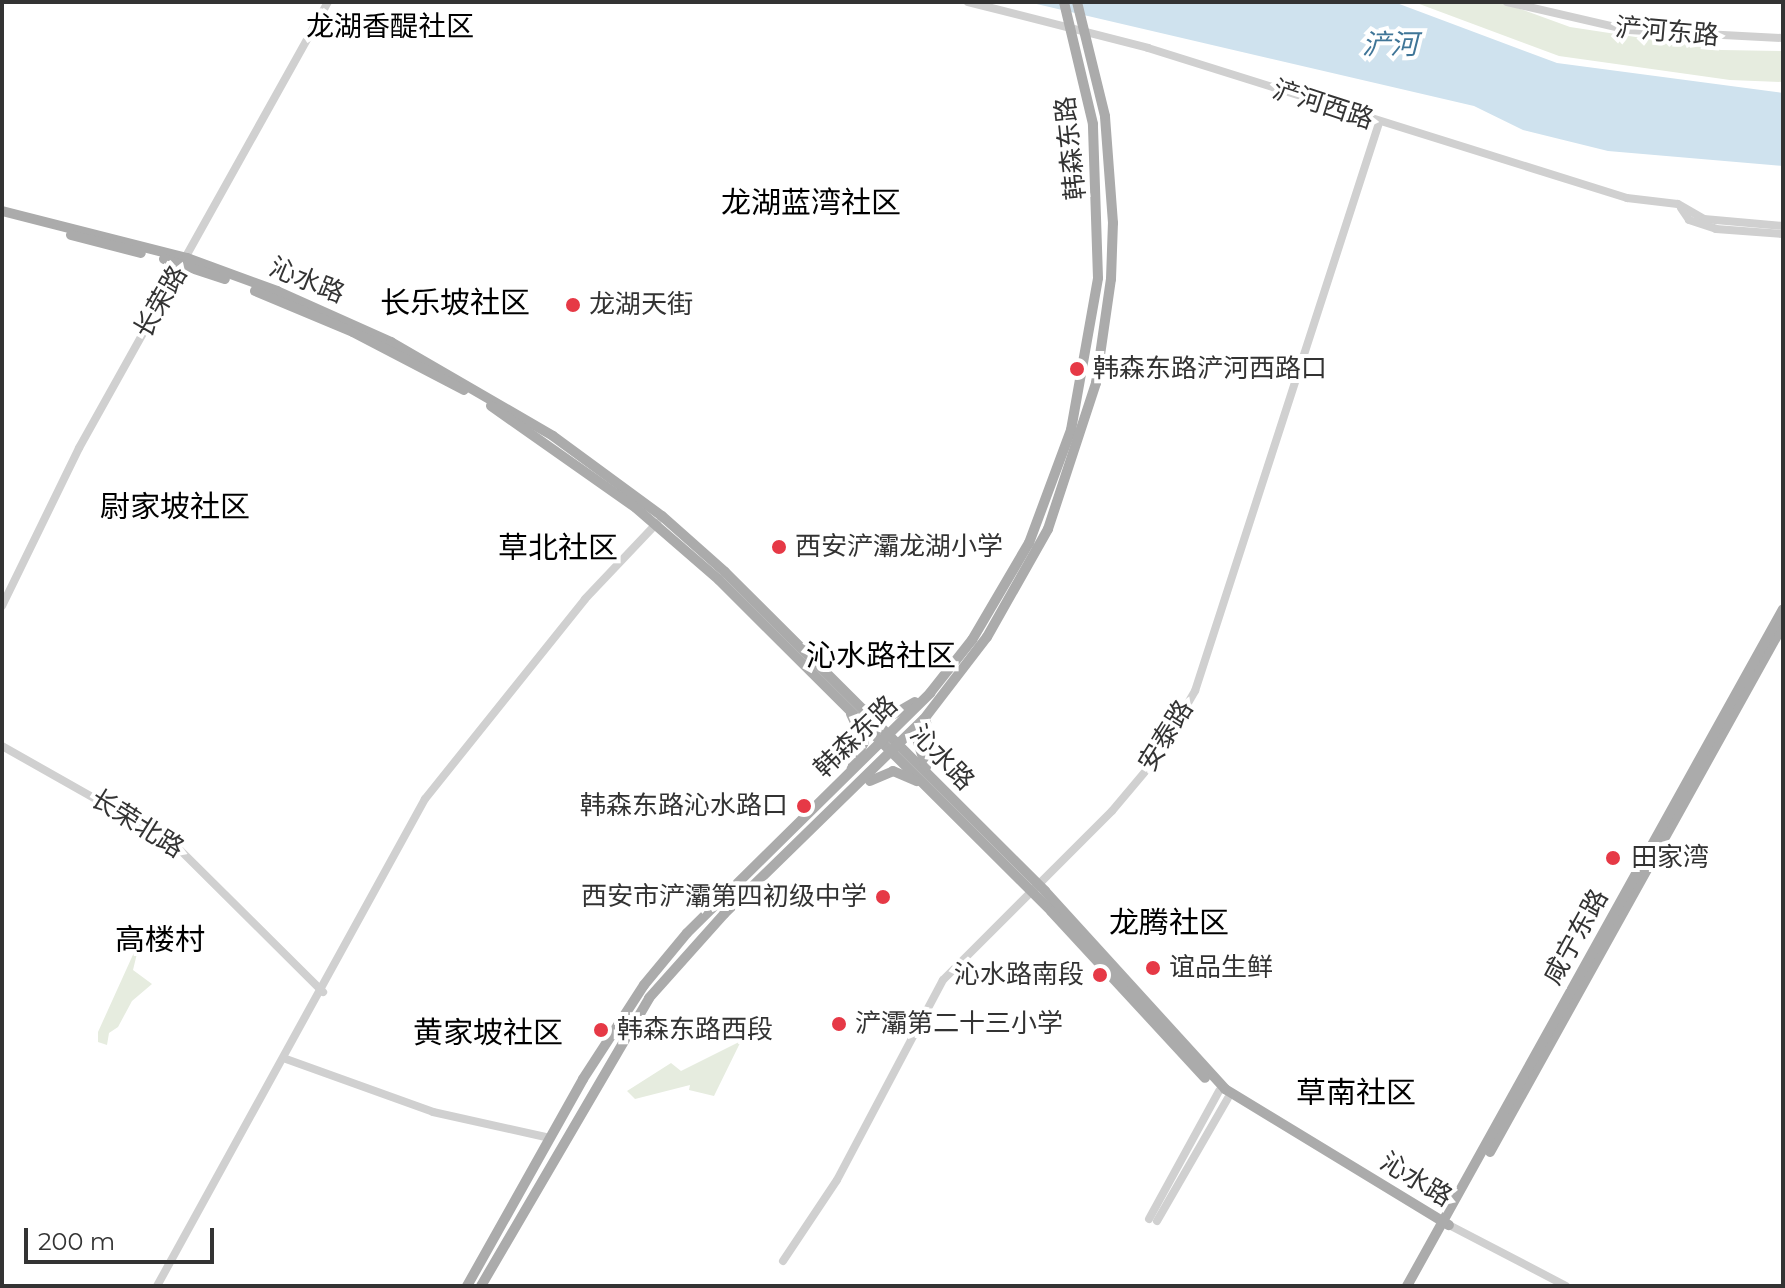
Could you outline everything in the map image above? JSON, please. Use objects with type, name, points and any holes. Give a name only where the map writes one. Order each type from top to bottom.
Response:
[{"type":"main road","name":"韩森东路","points":[[467,1286],[611,1033],[665,959],[843,780],[888,739],[936,686],[984,621],[1029,543],[1080,393],[1098,278],[1100,215],[1093,124],[1064,2]]},
{"type":"main road","name":"韩森东路","points":[[481,1286],[649,998],[724,914],[897,749],[941,699],[1030,566],[1064,489],[1096,383],[1108,317],[1113,223],[1105,116],[1077,2]]},
{"type":"main road","name":"沁水路","points":[[2,211],[184,261],[308,304],[419,357],[553,436],[659,520],[842,693],[1155,1006],[1183,1047],[1225,1089],[1317,1148],[1445,1223]]},
{"type":"main road","name":"沁水路","points":[[2,218],[184,261]]},
{"type":"main road","name":"咸宁东路","points":[[1415,1286],[1479,1157],[1783,609]]},
{"type":"main road","name":"咸宁东路","points":[[1407,1286],[1783,625]]},
{"type":"main road","points":[[842,693],[885,715],[902,712],[936,686]]},
{"type":"main road","points":[[842,693],[864,742],[843,780]]},
{"type":"main road","points":[[934,787],[921,761],[918,743],[941,699]]},
{"type":"main road","points":[[849,797],[893,771],[934,787]]},
{"type":"main road","name":"沁水路","points":[[1035,889],[1132,996],[1176,1052],[1224,1094],[1445,1223]]},
{"type":"main road","points":[[1463,1168],[1479,1157]]},
{"type":"street","name":"长荣路","points":[[2,606],[79,448],[328,2]]},
{"type":"street","name":"浐河西路","points":[[968,2],[1084,30],[1627,198],[1678,204],[1704,219],[1783,226]]},
{"type":"street","name":"浐河东路","points":[[1507,2],[1628,30],[1783,38]]},
{"type":"street","name":"安泰路","points":[[784,1259],[837,1180],[943,980],[1035,889],[1155,760],[1195,691],[1379,123]]},
{"type":"street","name":"浐河西路","points":[[1678,204],[1689,220],[1716,229],[1783,234]]},
{"type":"street","points":[[157,1286],[323,992],[425,799],[585,599],[659,520]]},
{"type":"street","name":"长荣北路","points":[[2,746],[172,842],[323,992]]},
{"type":"street","points":[[286,1059],[433,1112],[550,1138]]},
{"type":"street","points":[[1153,1220],[1224,1094]]},
{"type":"street","points":[[1445,1223],[1566,1286]]},
{"type":"shaded area","points":[[1414,2],[1501,2],[1570,27],[1721,50],[1783,51],[1783,82],[1730,80],[1559,56]]},
{"type":"shaded area","points":[[141,937],[133,970],[152,984],[132,1001],[118,1027],[109,1033],[107,1045],[98,1042],[98,1032]]},
{"type":"shaded area","points":[[741,1041],[714,1096],[689,1090],[690,1085],[635,1099],[627,1091],[671,1063],[681,1071]]},
{"type":"water","name":"浐河","points":[[1028,2],[1394,2],[1557,63],[1783,93],[1783,166],[1608,151],[1523,130],[1474,106]]},
{"type":"place","name":"龙湖天街","points":[[573,305]]},
{"type":"place","name":"韩森东路浐河西路口","points":[[1077,369]]},
{"type":"place","name":"西安浐灞龙湖小学","points":[[779,547]]},
{"type":"place","name":"韩森东路沁水路口","points":[[804,806]]},
{"type":"place","name":"田家湾","points":[[1613,858]]},
{"type":"place","name":"西安市浐灞第四初级中学","points":[[883,897]]},
{"type":"place","name":"谊品生鲜","points":[[1153,968]]},
{"type":"place","name":"沁水路南段","points":[[1100,975]]},
{"type":"place","name":"浐灞第二十三小学","points":[[839,1024]]},
{"type":"place","name":"韩森东路西段","points":[[601,1030]]},
{"type":"district","name":"龙湖香醍社区","points":[[390,26]]},
{"type":"district","name":"龙湖蓝湾社区","points":[[811,203]]},
{"type":"district","name":"长乐坡社区","points":[[455,303]]},
{"type":"district","name":"尉家坡社区","points":[[175,507]]},
{"type":"district","name":"草北社区","points":[[558,548]]},
{"type":"district","name":"沁水路社区","points":[[881,656]]},
{"type":"district","name":"龙腾社区","points":[[1169,923]]},
{"type":"district","name":"高楼村","points":[[160,940]]},
{"type":"district","name":"黄家坡社区","points":[[488,1033]]},
{"type":"district","name":"草南社区","points":[[1356,1093]]}]
